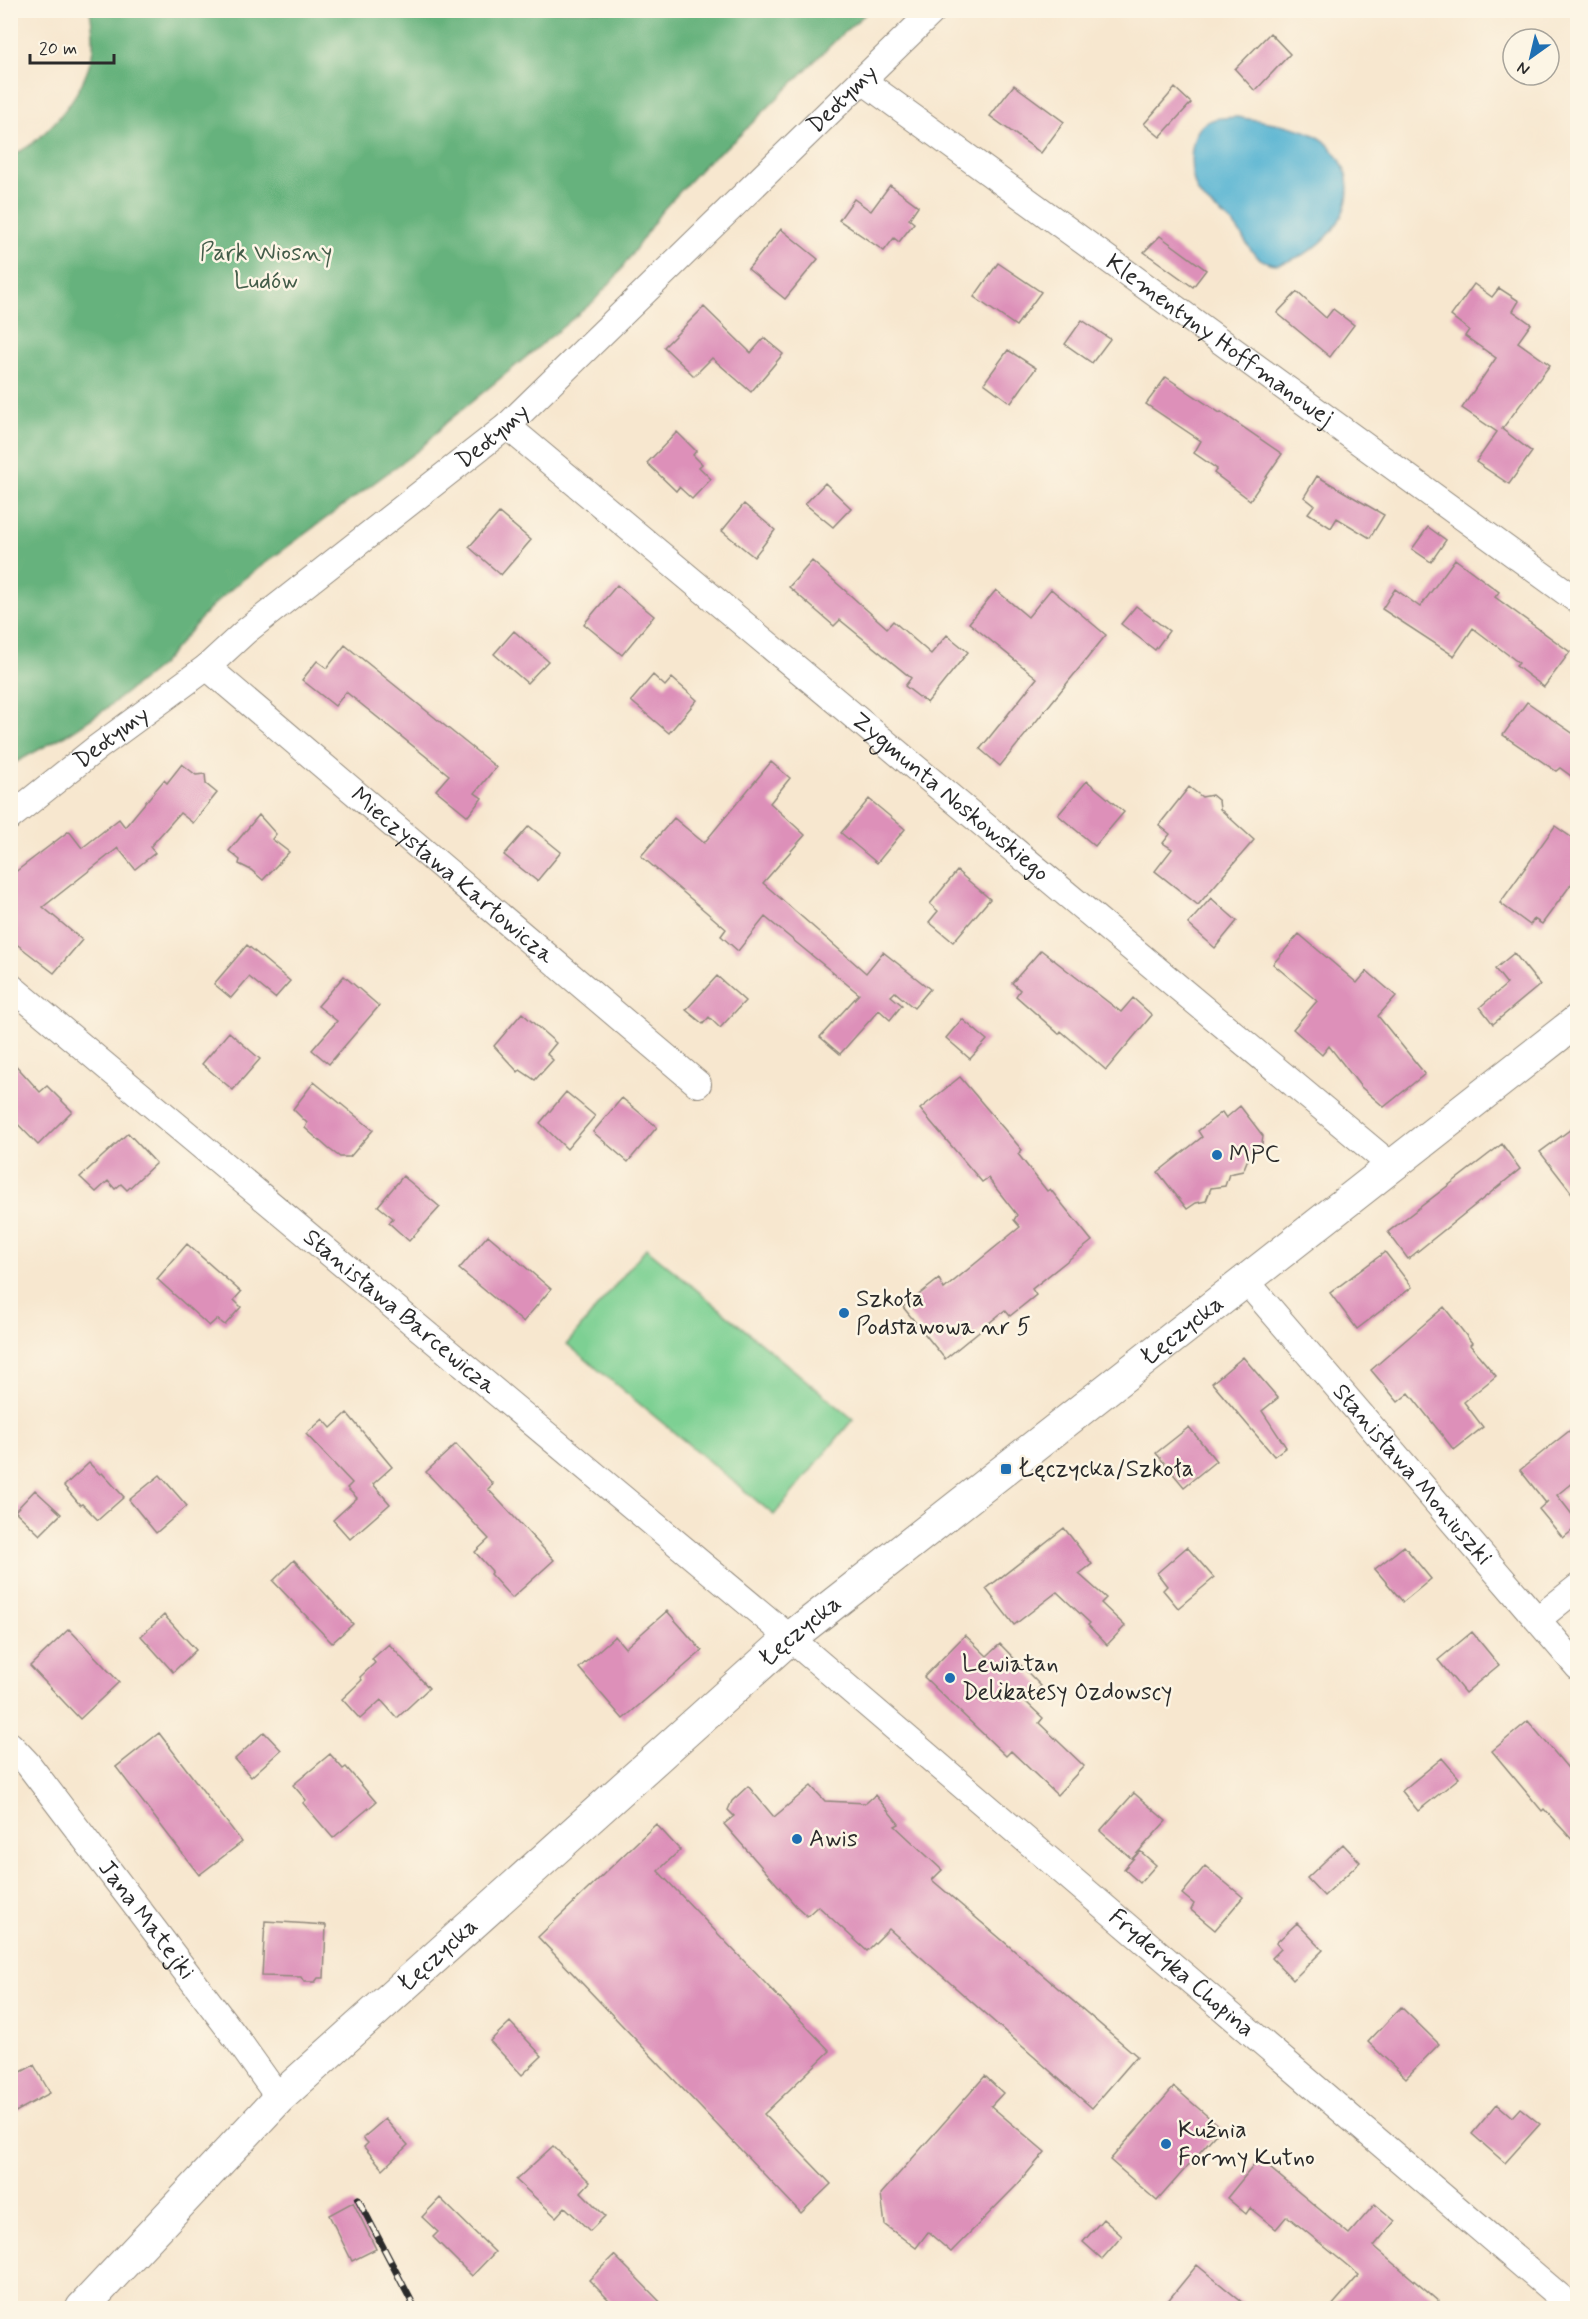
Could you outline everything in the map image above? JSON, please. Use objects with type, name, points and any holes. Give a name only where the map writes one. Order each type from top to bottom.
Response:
[{"type":"street","name":"Deotymy","points":[[10,817],[98,747],[207,666],[246,631],[507,426],[934,10]]},
{"type":"street","name":"Klementyny Hoffmanowej","points":[[863,81],[1578,601]]},
{"type":"street","name":"Zygmunta Noskowskiego","points":[[507,426],[1393,1167]]},
{"type":"street","name":"Mieczysława Karłowicza","points":[[207,666],[698,1084]]},
{"type":"street","name":"Stanisława Barcewicza","points":[[10,986],[790,1638]]},
{"type":"street","name":"Łęczycka","points":[[82,2308],[279,2098],[790,1638],[1578,1020]]},
{"type":"street","name":"Stanisława Moniuszki","points":[[1246,1281],[1578,1667]]},
{"type":"street","points":[[1538,1619],[1578,1587]]},
{"type":"street","name":"Fryderyka Chopina","points":[[790,1638],[1573,2308]]},
{"type":"street","name":"Jana Matejki","points":[[10,1745],[28,1764],[93,1849],[279,2098]]},
{"type":"green space","name":"Park Wiosny Ludów","points":[[90,10],[869,11],[843,33],[735,140],[706,163],[661,212],[618,274],[593,302],[446,423],[420,449],[237,584],[209,609],[161,665],[103,711],[71,732],[11,765],[11,157],[31,144],[54,123],[80,87],[93,48]]},
{"type":"green space","points":[[646,1248],[853,1419],[774,1515],[567,1344]]},
{"type":"water","points":[[1237,117],[1280,124],[1310,133],[1329,146],[1344,169],[1348,185],[1347,201],[1342,216],[1322,242],[1308,252],[1286,262],[1270,263],[1256,256],[1234,225],[1212,207],[1196,188],[1191,158],[1192,147],[1199,129],[1212,120]]},
{"type":"building","points":[[1270,33],[1290,54],[1255,91],[1235,69]]},
{"type":"building","points":[[1014,85],[1064,122],[1041,153],[990,116]]},
{"type":"building","points":[[1175,88],[1191,103],[1160,137],[1144,124]]},
{"type":"building","points":[[890,185],[918,206],[909,219],[914,223],[899,242],[894,238],[884,251],[839,220],[854,199],[871,211]]},
{"type":"building","points":[[781,229],[818,259],[785,299],[748,269]]},
{"type":"building","points":[[1160,236],[1206,270],[1193,287],[1144,252]]},
{"type":"building","points":[[998,263],[1041,292],[1016,326],[974,297]]},
{"type":"building","points":[[1474,284],[1492,297],[1499,288],[1519,301],[1513,311],[1531,324],[1518,342],[1550,365],[1502,429],[1532,452],[1509,484],[1476,462],[1497,432],[1462,408],[1496,358],[1465,336],[1469,330],[1451,316]]},
{"type":"building","points":[[1297,292],[1326,318],[1333,309],[1354,325],[1330,357],[1277,313]]},
{"type":"building","points":[[704,307],[751,353],[764,338],[783,354],[751,392],[712,358],[694,376],[664,347]]},
{"type":"building","points":[[1082,320],[1110,339],[1092,363],[1065,344]]},
{"type":"building","points":[[1008,350],[1036,368],[1011,403],[984,383]]},
{"type":"building","points":[[1166,377],[1282,454],[1250,500],[1214,473],[1217,469],[1194,453],[1201,441],[1146,404]]},
{"type":"building","points":[[677,432],[696,451],[693,455],[702,464],[699,467],[711,479],[692,499],[679,487],[676,491],[647,463]]},
{"type":"building","points":[[1317,476],[1384,515],[1370,538],[1337,518],[1331,528],[1308,513],[1314,505],[1304,497]]},
{"type":"building","points":[[825,483],[851,508],[833,527],[805,504]]},
{"type":"building","points":[[744,504],[775,530],[754,557],[722,531]]},
{"type":"building","points":[[499,513],[531,540],[501,575],[469,547]]},
{"type":"building","points":[[1428,527],[1446,540],[1431,562],[1412,549]]},
{"type":"building","points":[[1455,559],[1499,592],[1495,597],[1570,652],[1544,687],[1516,666],[1519,663],[1473,628],[1454,656],[1382,609],[1395,589],[1420,607]]},
{"type":"building","points":[[812,561],[887,628],[893,621],[931,654],[947,635],[968,652],[927,703],[905,686],[911,678],[840,620],[834,626],[789,587]]},
{"type":"building","points":[[617,585],[654,616],[622,655],[584,624]]},
{"type":"building","points":[[1051,589],[1106,635],[1000,766],[980,749],[1037,678],[969,623],[996,590],[1028,617]]},
{"type":"building","points":[[1136,606],[1169,631],[1155,650],[1121,624]]},
{"type":"building","points":[[514,631],[548,661],[527,683],[494,654]]},
{"type":"building","points":[[345,645],[496,767],[475,793],[482,798],[468,816],[436,790],[449,775],[346,692],[335,706],[302,680],[317,661],[327,668]]},
{"type":"building","points":[[653,675],[665,686],[672,678],[697,700],[669,733],[631,701]]},
{"type":"building","points":[[1527,702],[1578,737],[1578,781],[1560,768],[1556,771],[1503,735]]},
{"type":"building","points":[[771,762],[790,778],[770,803],[805,835],[763,883],[866,973],[883,952],[930,989],[914,1008],[895,992],[891,996],[902,1005],[890,1020],[879,1010],[840,1054],[820,1037],[859,994],[765,917],[738,951],[721,936],[726,929],[641,856],[674,818],[704,843]]},
{"type":"building","points":[[182,764],[196,775],[205,774],[206,784],[217,793],[193,823],[180,813],[150,847],[155,853],[135,869],[118,848],[43,907],[82,940],[54,973],[10,939],[10,876],[69,831],[82,848],[119,819],[125,827],[164,780],[167,783]]},
{"type":"building","points":[[1087,781],[1124,812],[1095,846],[1058,815]]},
{"type":"building","points":[[1189,787],[1202,797],[1212,795],[1219,801],[1220,809],[1254,840],[1198,905],[1155,871],[1172,849],[1163,843],[1170,834],[1159,825]]},
{"type":"building","points":[[869,799],[905,829],[877,863],[841,833]]},
{"type":"building","points":[[259,815],[276,834],[272,839],[289,852],[263,880],[239,864],[240,860],[229,851]]},
{"type":"building","points":[[529,826],[561,852],[537,881],[504,855]]},
{"type":"building","points":[[1555,826],[1578,842],[1578,875],[1542,924],[1534,919],[1530,925],[1500,903]]},
{"type":"building","points":[[957,871],[990,899],[953,942],[929,922],[938,911],[930,904]]},
{"type":"building","points":[[1211,898],[1237,921],[1215,948],[1188,924]]},
{"type":"building","points":[[1299,934],[1357,983],[1367,971],[1396,996],[1378,1016],[1425,1074],[1384,1107],[1361,1087],[1329,1046],[1322,1055],[1293,1029],[1317,1001],[1273,964]]},
{"type":"building","points":[[247,945],[290,981],[275,998],[249,977],[231,998],[214,984]]},
{"type":"building","points":[[1041,950],[1121,1012],[1133,998],[1152,1015],[1106,1070],[1061,1031],[1059,1034],[1016,996],[1020,990],[1012,983]]},
{"type":"building","points":[[1514,953],[1540,985],[1493,1024],[1480,1007],[1507,984],[1495,969]]},
{"type":"building","points":[[344,976],[379,1006],[329,1064],[312,1050],[337,1021],[318,1006]]},
{"type":"building","points":[[717,976],[745,1001],[720,1028],[709,1017],[703,1024],[686,1010]]},
{"type":"building","points":[[522,1013],[556,1043],[547,1054],[553,1060],[535,1080],[520,1070],[518,1072],[494,1046]]},
{"type":"building","points":[[962,1019],[987,1040],[970,1059],[946,1038]]},
{"type":"building","points":[[229,1032],[260,1059],[233,1090],[202,1064]]},
{"type":"building","points":[[10,1059],[40,1092],[47,1086],[72,1111],[38,1145],[10,1116]]},
{"type":"building","points":[[960,1077],[1022,1150],[1018,1154],[1047,1191],[1050,1189],[1092,1241],[1032,1289],[1036,1295],[1010,1316],[1005,1310],[945,1359],[903,1307],[939,1279],[944,1289],[1020,1227],[1014,1220],[1017,1215],[988,1178],[982,1182],[920,1109]]},
{"type":"building","points":[[314,1082],[373,1130],[350,1157],[340,1157],[329,1149],[305,1128],[307,1123],[293,1109]]},
{"type":"building","points":[[566,1092],[595,1116],[567,1149],[540,1123]]},
{"type":"building","points":[[622,1098],[657,1127],[628,1162],[593,1132]]},
{"type":"building","name":"MPC","points":[[1240,1106],[1263,1136],[1261,1149],[1247,1161],[1243,1171],[1229,1174],[1225,1186],[1211,1188],[1206,1201],[1196,1203],[1187,1209],[1158,1172],[1202,1137],[1198,1131],[1222,1112],[1226,1118]]},
{"type":"building","points":[[1578,1124],[1578,1201],[1540,1152]]},
{"type":"building","points":[[128,1133],[156,1163],[127,1190],[121,1184],[115,1189],[108,1181],[96,1192],[80,1177]]},
{"type":"building","points":[[1502,1144],[1520,1169],[1408,1259],[1388,1232]]},
{"type":"building","points":[[403,1176],[440,1207],[409,1241],[389,1223],[393,1218],[378,1206]]},
{"type":"building","points":[[488,1235],[551,1289],[523,1322],[459,1269]]},
{"type":"building","points":[[187,1244],[241,1292],[234,1300],[241,1307],[225,1325],[217,1319],[209,1326],[157,1279]]},
{"type":"building","points":[[1385,1252],[1412,1287],[1357,1329],[1330,1293]]},
{"type":"building","points":[[1444,1307],[1472,1343],[1470,1345],[1496,1376],[1464,1402],[1483,1427],[1454,1450],[1409,1393],[1398,1402],[1371,1370]]},
{"type":"building","points":[[1243,1357],[1278,1398],[1262,1411],[1286,1447],[1274,1456],[1212,1383]]},
{"type":"building","points":[[347,1413],[392,1467],[373,1484],[390,1504],[350,1539],[333,1520],[357,1498],[347,1488],[352,1483],[306,1434],[323,1419],[331,1428]]},
{"type":"building","points":[[1578,1424],[1578,1478],[1557,1495],[1578,1522],[1578,1526],[1563,1538],[1539,1509],[1546,1503],[1520,1470]]},
{"type":"building","points":[[1189,1427],[1216,1461],[1184,1487],[1156,1453]]},
{"type":"building","points":[[456,1444],[493,1484],[488,1489],[554,1560],[512,1598],[490,1574],[492,1571],[475,1552],[489,1539],[426,1472]]},
{"type":"building","points":[[89,1463],[100,1474],[102,1473],[124,1497],[98,1520],[82,1504],[80,1505],[64,1486]]},
{"type":"building","points":[[160,1475],[187,1506],[156,1533],[129,1500]]},
{"type":"building","points":[[35,1490],[61,1514],[40,1535],[15,1511]]},
{"type":"building","points":[[1064,1528],[1092,1564],[1079,1574],[1106,1598],[1101,1603],[1125,1626],[1107,1645],[1088,1625],[1090,1623],[1057,1592],[1014,1625],[986,1589]]},
{"type":"building","points":[[1404,1546],[1431,1579],[1403,1602],[1375,1569]]},
{"type":"building","points":[[1187,1547],[1214,1578],[1178,1608],[1163,1590],[1167,1586],[1157,1573]]},
{"type":"building","points":[[294,1560],[353,1624],[332,1643],[273,1581]]},
{"type":"building","points":[[667,1611],[702,1651],[623,1719],[579,1668],[615,1636],[625,1648]]},
{"type":"building","points":[[164,1615],[196,1650],[173,1672],[141,1636]]},
{"type":"building","points":[[69,1629],[119,1682],[80,1719],[30,1666]]},
{"type":"building","points":[[1472,1632],[1499,1665],[1465,1693],[1438,1660]]},
{"type":"building","points":[[965,1635],[987,1656],[1000,1644],[1041,1686],[1025,1701],[1043,1718],[1039,1723],[1084,1766],[1057,1795],[1011,1751],[1006,1756],[924,1677]]},
{"type":"building","points":[[389,1644],[429,1688],[397,1718],[381,1700],[360,1719],[342,1699],[362,1680],[360,1677],[375,1663],[372,1659]]},
{"type":"building","points":[[1528,1721],[1578,1780],[1578,1846],[1544,1809],[1542,1811],[1492,1751]]},
{"type":"building","points":[[264,1732],[281,1750],[251,1777],[235,1759]]},
{"type":"building","points":[[159,1733],[242,1842],[199,1875],[116,1767]]},
{"type":"building","points":[[330,1754],[343,1769],[346,1767],[376,1802],[333,1838],[303,1803],[306,1800],[293,1785]]},
{"type":"building","points":[[1442,1758],[1459,1778],[1418,1811],[1402,1791]]},
{"type":"building","points":[[748,1786],[774,1817],[811,1786],[825,1801],[866,1803],[875,1795],[899,1824],[895,1826],[942,1870],[932,1880],[1137,2056],[1092,2108],[889,1929],[867,1951],[818,1906],[807,1916],[724,1824],[734,1816],[728,1810],[732,1801]]},
{"type":"building","points":[[1134,1793],[1166,1821],[1132,1859],[1100,1831]]},
{"type":"building","points":[[656,1824],[680,1850],[658,1871],[830,2051],[764,2114],[831,2184],[801,2213],[538,1937]]},
{"type":"building","points":[[1343,1844],[1360,1862],[1324,1896],[1307,1878]]},
{"type":"building","points":[[1140,1851],[1156,1865],[1140,1883],[1124,1869]]},
{"type":"building","points":[[1205,1866],[1243,1897],[1215,1930],[1191,1910],[1194,1904],[1182,1894]]},
{"type":"building","points":[[265,1921],[326,1925],[324,1978],[318,1978],[315,1982],[304,1982],[301,1977],[262,1976]]},
{"type":"building","points":[[1297,1923],[1323,1950],[1293,1980],[1272,1958],[1281,1949],[1276,1943]]},
{"type":"building","points":[[1401,2007],[1439,2044],[1406,2078],[1368,2042]]},
{"type":"building","points":[[510,2022],[542,2056],[522,2075],[490,2041]]},
{"type":"building","points":[[34,2065],[50,2093],[10,2115],[10,2078]]},
{"type":"building","points":[[985,2076],[1003,2093],[991,2106],[1045,2152],[1018,2184],[951,2252],[928,2232],[916,2248],[885,2225],[881,2194]]},
{"type":"building","name":"Kuźnia Formy Kutno","points":[[1174,2087],[1221,2128],[1157,2201],[1110,2160]]},
{"type":"building","points":[[1497,2104],[1512,2117],[1520,2108],[1540,2124],[1505,2163],[1472,2134]]},
{"type":"building","points":[[385,2119],[408,2145],[383,2169],[364,2147],[368,2143],[363,2138]]},
{"type":"building","points":[[553,2146],[590,2182],[581,2192],[605,2216],[590,2231],[565,2207],[556,2217],[516,2180]]},
{"type":"building","points":[[1259,2159],[1349,2234],[1375,2204],[1395,2221],[1374,2246],[1446,2308],[1330,2308],[1359,2275],[1287,2216],[1276,2229],[1250,2208],[1246,2214],[1227,2198]]},
{"type":"building","points":[[440,2198],[495,2252],[472,2276],[433,2237],[438,2232],[422,2217]]},
{"type":"building","points":[[353,2202],[376,2249],[352,2261],[329,2215]]},
{"type":"building","points":[[1103,2219],[1122,2236],[1102,2259],[1083,2242]]},
{"type":"building","points":[[614,2255],[666,2308],[617,2308],[589,2280]]},
{"type":"building","points":[[1197,2265],[1249,2308],[1162,2308]]},
{"type":"railway","points":[[358,2199],[415,2308]]},
{"type":"place","name":"MPC","points":[[1217,1155]]},
{"type":"place","name":"Szkoła Podstawowa nr 5","points":[[844,1313]]},
{"type":"place","name":"Łęczycka/Szkoła","points":[[1006,1469]]},
{"type":"place","name":"Lewiatan Delikatesy Ozdowscy","points":[[950,1678]]},
{"type":"place","name":"Awis","points":[[797,1839]]},
{"type":"place","name":"Kuźnia Formy Kutno","points":[[1166,2144]]}]
